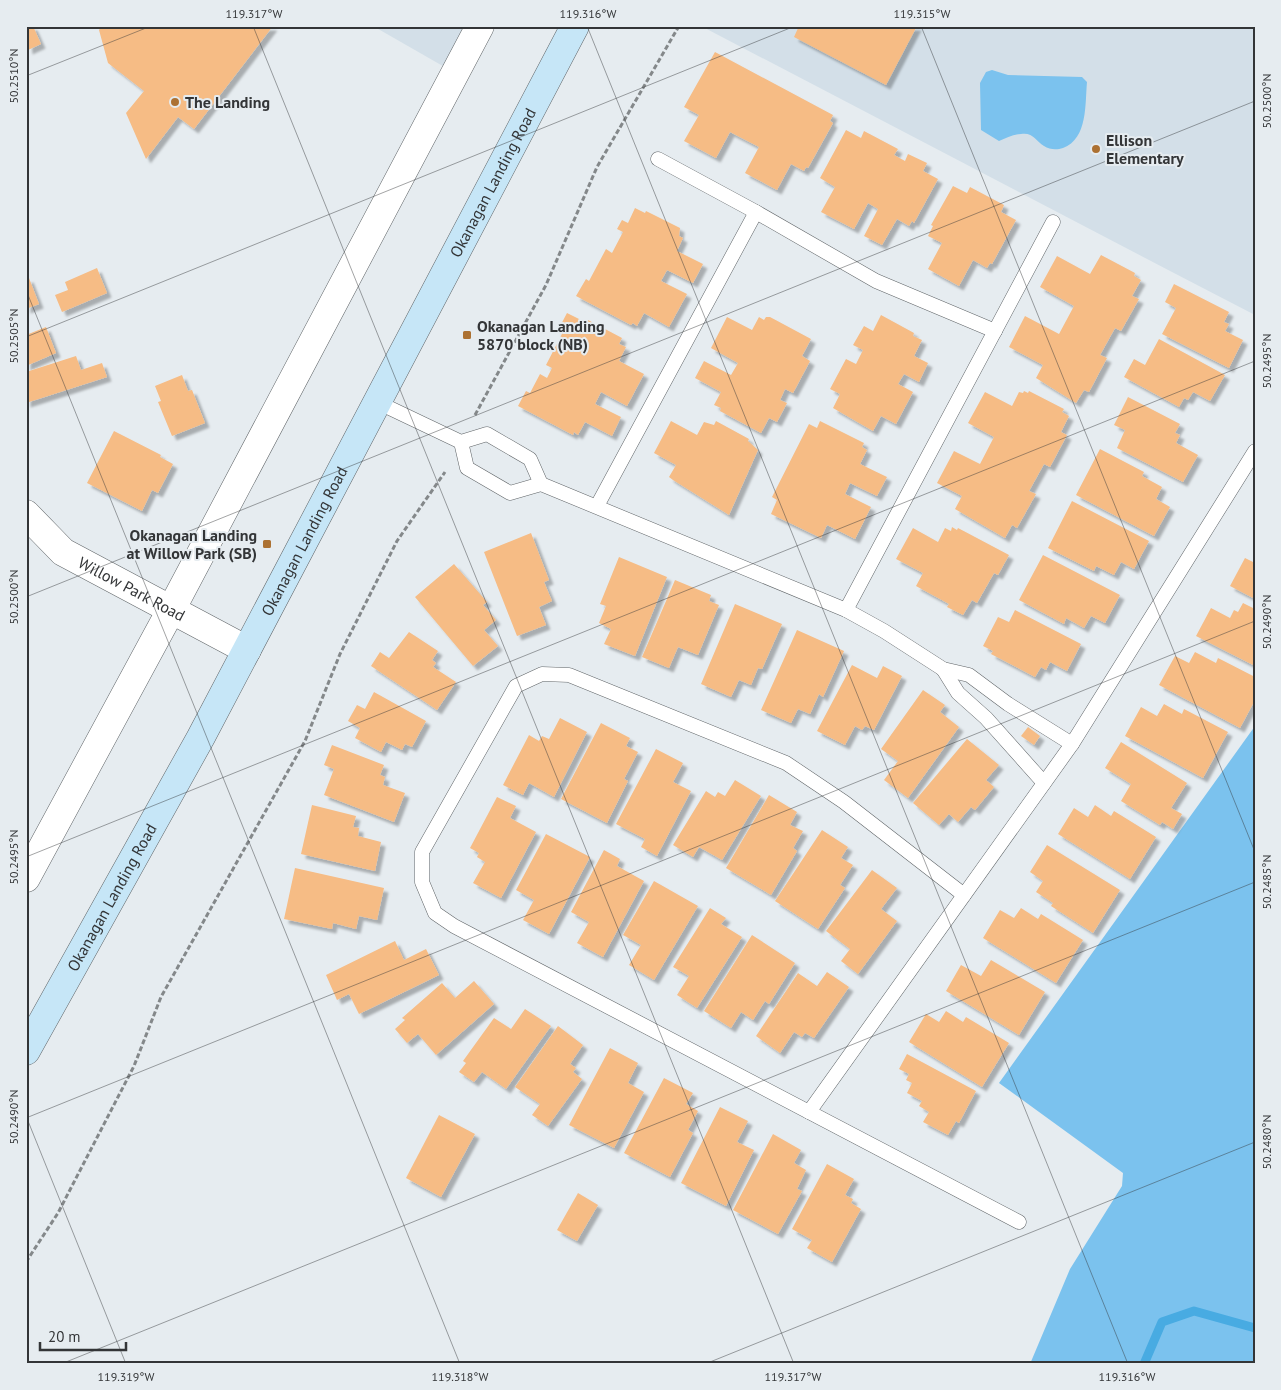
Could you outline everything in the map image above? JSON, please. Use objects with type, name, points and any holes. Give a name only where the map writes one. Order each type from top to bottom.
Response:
[{"type":"main road","name":"Okanagan Landing Road","points":[[26,1051],[201,737],[576,26]]},
{"type":"main road","points":[[26,1033],[47,1011]]},
{"type":"street","points":[[26,878],[172,610],[480,26]]},
{"type":"street","name":"Willow Park Road","points":[[26,514],[64,552],[246,650]]},
{"type":"lane","points":[[658,159],[756,212],[876,281],[995,331]]},
{"type":"lane","points":[[597,506],[756,212]]},
{"type":"lane","points":[[846,610],[1053,222]]},
{"type":"lane","points":[[377,402],[461,442],[487,434],[530,459],[541,484]]},
{"type":"lane","points":[[461,442],[467,468],[510,493],[541,484],[846,610],[884,631],[943,669],[969,675],[1008,704],[1072,744]]},
{"type":"lane","points":[[809,1112],[1072,744],[1255,451]]},
{"type":"lane","points":[[943,669],[958,693],[986,718],[1044,782]]},
{"type":"lane","points":[[964,895],[844,802],[786,763],[568,675],[542,674],[516,686],[422,852],[422,882],[435,913],[463,930],[1019,1222]]},
{"type":"path","points":[[474,416],[546,285],[597,167],[679,26]]},
{"type":"path","points":[[26,1262],[58,1213],[129,1075],[161,998],[306,741],[340,654],[397,541],[445,472]]},
{"type":"shaded area","points":[[373,26],[479,26],[455,73]]},
{"type":"shaded area","name":"Ellison Elementary","points":[[701,26],[1255,26],[1255,315],[1172,272]]},
{"type":"shaded area","points":[[992,70],[1008,75],[1082,77],[1087,82],[1085,110],[1084,120],[1077,137],[1063,148],[1054,149],[1044,146],[1029,134],[1010,136],[999,141],[981,130],[980,83],[986,72]]},
{"type":"shaded area","points":[[1255,726],[1255,1364],[1030,1364],[1070,1269],[1122,1186],[1123,1173],[999,1083]]},
{"type":"building","points":[[26,26],[33,26],[41,44],[28,50]]},
{"type":"building","name":"The Landing","points":[[102,26],[273,26],[194,129],[178,117],[146,159],[126,113],[144,91],[108,63],[99,30]]},
{"type":"building","points":[[799,26],[917,26],[886,85],[794,37]]},
{"type":"building","points":[[715,52],[833,115],[830,121],[833,123],[808,168],[806,167],[804,171],[791,164],[777,190],[745,173],[759,147],[730,132],[716,158],[684,141],[699,115],[684,107]]},
{"type":"building","points":[[846,130],[861,138],[864,131],[898,149],[894,155],[905,161],[908,154],[927,163],[923,171],[938,179],[914,223],[912,221],[909,226],[897,219],[882,245],[864,236],[878,209],[868,203],[854,229],[821,212],[835,187],[820,178]]},
{"type":"building","points":[[953,186],[967,193],[970,187],[1004,205],[1001,212],[1016,220],[992,264],[990,263],[987,268],[973,260],[959,286],[928,269],[942,243],[928,236],[933,226],[931,225]]},
{"type":"building","points":[[635,208],[645,213],[646,211],[680,228],[679,236],[683,238],[677,251],[703,264],[693,283],[667,270],[661,281],[687,294],[669,327],[644,313],[637,326],[633,323],[631,325],[576,296],[586,279],[589,281],[606,249],[612,253],[623,232],[617,229],[622,220],[628,223]]},
{"type":"building","points":[[1101,255],[1135,273],[1134,276],[1141,280],[1132,296],[1139,299],[1121,331],[1115,328],[1100,355],[1107,358],[1089,392],[1084,390],[1076,403],[1036,378],[1043,365],[1009,347],[1025,316],[1059,334],[1074,306],[1040,287],[1057,256],[1090,274]]},
{"type":"building","points":[[97,268],[107,293],[62,312],[55,295],[68,290],[65,282]]},
{"type":"building","points":[[29,278],[39,304],[26,309],[26,279]]},
{"type":"building","points":[[1174,284],[1229,312],[1224,322],[1229,324],[1225,331],[1243,340],[1229,368],[1162,334],[1176,308],[1165,302]]},
{"type":"building","points":[[567,313],[587,323],[588,320],[622,338],[619,344],[626,347],[619,361],[644,374],[627,406],[601,392],[595,404],[621,417],[612,436],[585,422],[578,435],[574,432],[573,435],[518,406],[526,391],[530,393],[540,374],[547,378],[552,368],[546,365],[562,334],[557,332]]},
{"type":"building","points":[[881,315],[914,333],[913,336],[922,340],[914,356],[928,363],[919,382],[904,374],[898,384],[913,392],[896,424],[881,416],[873,431],[833,408],[840,394],[830,389],[846,359],[856,364],[863,350],[853,345],[864,326],[873,331]]},
{"type":"building","points":[[727,317],[752,330],[759,317],[764,320],[766,317],[770,317],[811,339],[802,356],[810,361],[793,393],[785,389],[780,400],[787,403],[777,422],[769,418],[761,433],[720,411],[721,408],[714,405],[721,392],[695,378],[704,361],[731,375],[738,363],[711,348]]},
{"type":"building","points":[[46,327],[56,353],[26,366],[26,335]]},
{"type":"building","points":[[1159,339],[1225,375],[1210,401],[1193,392],[1188,400],[1184,398],[1179,407],[1124,377],[1134,359],[1145,365]]},
{"type":"building","points":[[76,356],[81,370],[102,363],[107,377],[26,403],[26,372]]},
{"type":"building","points":[[182,375],[188,391],[192,390],[205,423],[172,436],[158,402],[161,401],[155,386]]},
{"type":"building","points":[[1024,391],[1028,393],[1029,391],[1064,409],[1062,412],[1069,416],[1061,432],[1067,435],[1050,467],[1044,464],[1029,491],[1036,494],[1017,528],[1012,525],[1005,538],[955,509],[962,496],[937,483],[954,451],[980,464],[994,437],[968,423],[985,392],[1012,406],[1019,392],[1023,393]]},
{"type":"building","points":[[1128,397],[1180,424],[1175,433],[1180,435],[1176,443],[1198,455],[1183,482],[1117,448],[1125,430],[1114,425]]},
{"type":"building","points":[[671,421],[697,435],[704,422],[714,425],[716,421],[749,439],[748,441],[758,450],[729,515],[669,477],[676,465],[654,453]]},
{"type":"building","points":[[820,421],[864,443],[862,447],[867,450],[860,464],[887,477],[877,496],[850,483],[845,494],[871,507],[855,539],[827,525],[821,538],[771,514],[777,500],[772,497],[809,424],[817,428]]},
{"type":"building","points":[[114,431],[161,455],[160,457],[173,464],[158,493],[152,490],[142,511],[87,483]]},
{"type":"building","points":[[1100,449],[1144,472],[1142,476],[1162,487],[1156,499],[1170,507],[1154,536],[1076,495]]},
{"type":"building","points":[[1072,501],[1149,541],[1134,569],[1121,562],[1114,575],[1096,566],[1094,571],[1048,548]]},
{"type":"building","points":[[952,527],[957,530],[958,528],[1009,555],[998,575],[994,573],[977,603],[972,600],[963,615],[947,607],[949,604],[916,586],[923,573],[896,559],[913,528],[938,542],[945,528],[951,531]]},
{"type":"building","points":[[531,533],[549,580],[544,582],[552,601],[539,607],[546,625],[517,636],[484,552]]},
{"type":"building","points":[[1043,555],[1120,595],[1105,623],[1091,616],[1084,628],[1066,618],[1064,624],[1019,600]]},
{"type":"building","points":[[619,557],[667,577],[635,656],[604,644],[611,629],[599,623],[606,606],[600,604]]},
{"type":"building","points":[[1245,558],[1255,563],[1255,599],[1230,586]]},
{"type":"building","points":[[454,564],[487,602],[483,605],[496,620],[484,630],[498,646],[473,666],[415,597]]},
{"type":"building","points":[[675,580],[711,595],[709,601],[719,605],[698,655],[678,647],[669,668],[642,657]]},
{"type":"building","points":[[1243,603],[1255,609],[1255,666],[1196,636],[1211,608],[1230,618],[1234,610],[1238,612]]},
{"type":"building","points":[[735,604],[782,624],[762,669],[758,668],[751,685],[739,680],[731,697],[701,684]]},
{"type":"building","points":[[1015,610],[1081,644],[1067,671],[1050,662],[1046,670],[1041,667],[1035,677],[991,654],[993,651],[983,646],[998,617],[1009,622]]},
{"type":"building","points":[[797,630],[844,651],[823,697],[819,694],[810,714],[798,709],[791,723],[761,710]]},
{"type":"building","points":[[409,632],[438,651],[432,660],[436,663],[433,667],[456,682],[437,710],[371,666],[380,652],[389,658]]},
{"type":"building","points":[[1195,652],[1216,663],[1218,658],[1255,677],[1255,700],[1240,728],[1159,685],[1175,656],[1189,663]]},
{"type":"building","points":[[852,665],[877,678],[883,666],[902,676],[874,730],[865,726],[862,730],[855,726],[845,745],[817,731]]},
{"type":"building","points":[[923,690],[945,705],[940,712],[959,727],[908,798],[884,780],[898,761],[881,749]]},
{"type":"building","points":[[374,692],[426,721],[412,747],[405,744],[402,750],[386,742],[381,752],[355,738],[360,728],[348,721],[357,705],[365,709]]},
{"type":"building","points":[[1164,704],[1182,714],[1184,709],[1228,732],[1203,778],[1125,736],[1141,707],[1157,716]]},
{"type":"building","points":[[560,718],[587,732],[554,797],[529,783],[523,795],[503,785],[529,735],[539,741],[542,736],[549,739]]},
{"type":"building","points":[[601,723],[630,738],[626,746],[638,752],[624,779],[628,781],[607,823],[561,799]]},
{"type":"building","points":[[1028,727],[1040,736],[1034,745],[1021,736]]},
{"type":"building","points":[[967,739],[999,765],[986,780],[994,787],[975,810],[971,807],[958,822],[949,814],[939,825],[913,803]]},
{"type":"building","points":[[1121,742],[1187,783],[1171,808],[1182,814],[1173,829],[1162,822],[1160,825],[1121,801],[1131,784],[1105,768]]},
{"type":"building","points":[[332,745],[384,765],[380,775],[385,777],[383,785],[405,793],[394,822],[324,795],[334,769],[324,765]]},
{"type":"building","points":[[656,749],[683,763],[673,782],[691,791],[657,856],[641,847],[645,839],[616,824]]},
{"type":"building","points":[[735,780],[761,796],[722,860],[699,847],[693,857],[673,845],[706,791],[715,797],[718,792],[725,796]]},
{"type":"building","points":[[769,795],[797,812],[790,825],[803,831],[793,848],[797,851],[771,895],[726,868]]},
{"type":"building","points":[[497,797],[516,806],[510,818],[536,832],[501,898],[473,883],[485,862],[477,857],[479,853],[470,848]]},
{"type":"building","points":[[312,805],[356,816],[353,827],[359,828],[358,836],[381,842],[375,871],[301,854]]},
{"type":"building","points":[[1095,805],[1111,816],[1114,811],[1156,837],[1130,879],[1058,834],[1074,808],[1088,817]]},
{"type":"building","points":[[822,830],[848,847],[841,858],[853,865],[840,885],[845,888],[818,929],[775,901]]},
{"type":"building","points":[[546,834],[590,857],[549,934],[523,920],[534,900],[516,890]]},
{"type":"building","points":[[1047,845],[1120,890],[1093,933],[1051,906],[1053,903],[1036,892],[1043,881],[1030,872]]},
{"type":"building","points":[[604,850],[620,859],[617,866],[644,881],[603,957],[577,943],[589,922],[571,912]]},
{"type":"building","points":[[295,868],[384,888],[377,920],[359,916],[356,929],[333,923],[332,929],[284,919]]},
{"type":"building","points":[[872,870],[897,888],[881,909],[897,921],[858,974],[841,961],[850,949],[826,931]]},
{"type":"building","points":[[654,881],[698,906],[654,980],[629,965],[641,945],[623,935]]},
{"type":"building","points":[[710,908],[726,918],[721,924],[742,937],[697,1008],[677,995],[689,976],[673,967]]},
{"type":"building","points":[[1021,908],[1038,919],[1041,914],[1083,940],[1056,983],[983,938],[1000,910],[1014,918]]},
{"type":"building","points":[[752,935],[795,963],[769,1004],[765,1001],[753,1020],[741,1012],[731,1028],[704,1011]]},
{"type":"building","points":[[395,941],[404,960],[426,949],[439,975],[359,1014],[349,994],[337,1000],[326,975]]},
{"type":"building","points":[[991,960],[1045,992],[1019,1035],[946,991],[961,965],[981,976]]},
{"type":"building","points":[[827,972],[849,987],[814,1038],[805,1033],[802,1037],[794,1032],[780,1053],[756,1036],[798,973],[817,986]]},
{"type":"building","points":[[474,981],[494,1004],[436,1055],[418,1034],[407,1043],[395,1029],[405,1020],[402,1018],[442,983],[455,998]]},
{"type":"building","points":[[525,1009],[551,1026],[506,1089],[482,1072],[474,1082],[459,1072],[466,1063],[463,1061],[494,1018],[511,1029]]},
{"type":"building","points":[[946,1011],[963,1022],[966,1017],[1009,1043],[982,1087],[909,1042],[926,1014],[939,1022]]},
{"type":"building","points":[[558,1026],[583,1045],[570,1064],[576,1068],[573,1072],[582,1079],[548,1126],[532,1115],[540,1104],[515,1087]]},
{"type":"building","points":[[610,1048],[638,1063],[628,1083],[644,1092],[614,1148],[569,1125]]},
{"type":"building","points":[[907,1054],[976,1091],[959,1123],[956,1121],[948,1135],[923,1122],[929,1112],[919,1106],[922,1101],[907,1093],[912,1083],[906,1080],[909,1074],[899,1069]]},
{"type":"building","points":[[664,1078],[693,1093],[686,1104],[698,1111],[688,1130],[693,1133],[670,1177],[624,1153]]},
{"type":"building","points":[[720,1107],[748,1121],[737,1142],[754,1150],[726,1206],[681,1183]]},
{"type":"building","points":[[439,1115],[475,1134],[441,1197],[406,1178]]},
{"type":"building","points":[[773,1134],[801,1150],[794,1163],[806,1170],[797,1189],[802,1191],[778,1234],[733,1210]]},
{"type":"building","points":[[827,1164],[854,1179],[845,1195],[853,1199],[851,1203],[861,1209],[832,1262],[807,1248],[812,1240],[792,1229]]},
{"type":"building","points":[[578,1193],[598,1205],[577,1241],[557,1230]]},
{"type":"waterway","points":[[1144,1364],[1162,1322],[1194,1311],[1255,1328]]},
{"type":"place","name":"The Landing","points":[[175,102]]},
{"type":"place","name":"Ellison Elementary","points":[[1096,149]]},
{"type":"place","name":"Okanagan Landing 5870 block (NB)","points":[[467,335]]},
{"type":"place","name":"Okanagan Landing at Willow Park (SB)","points":[[267,544]]}]
